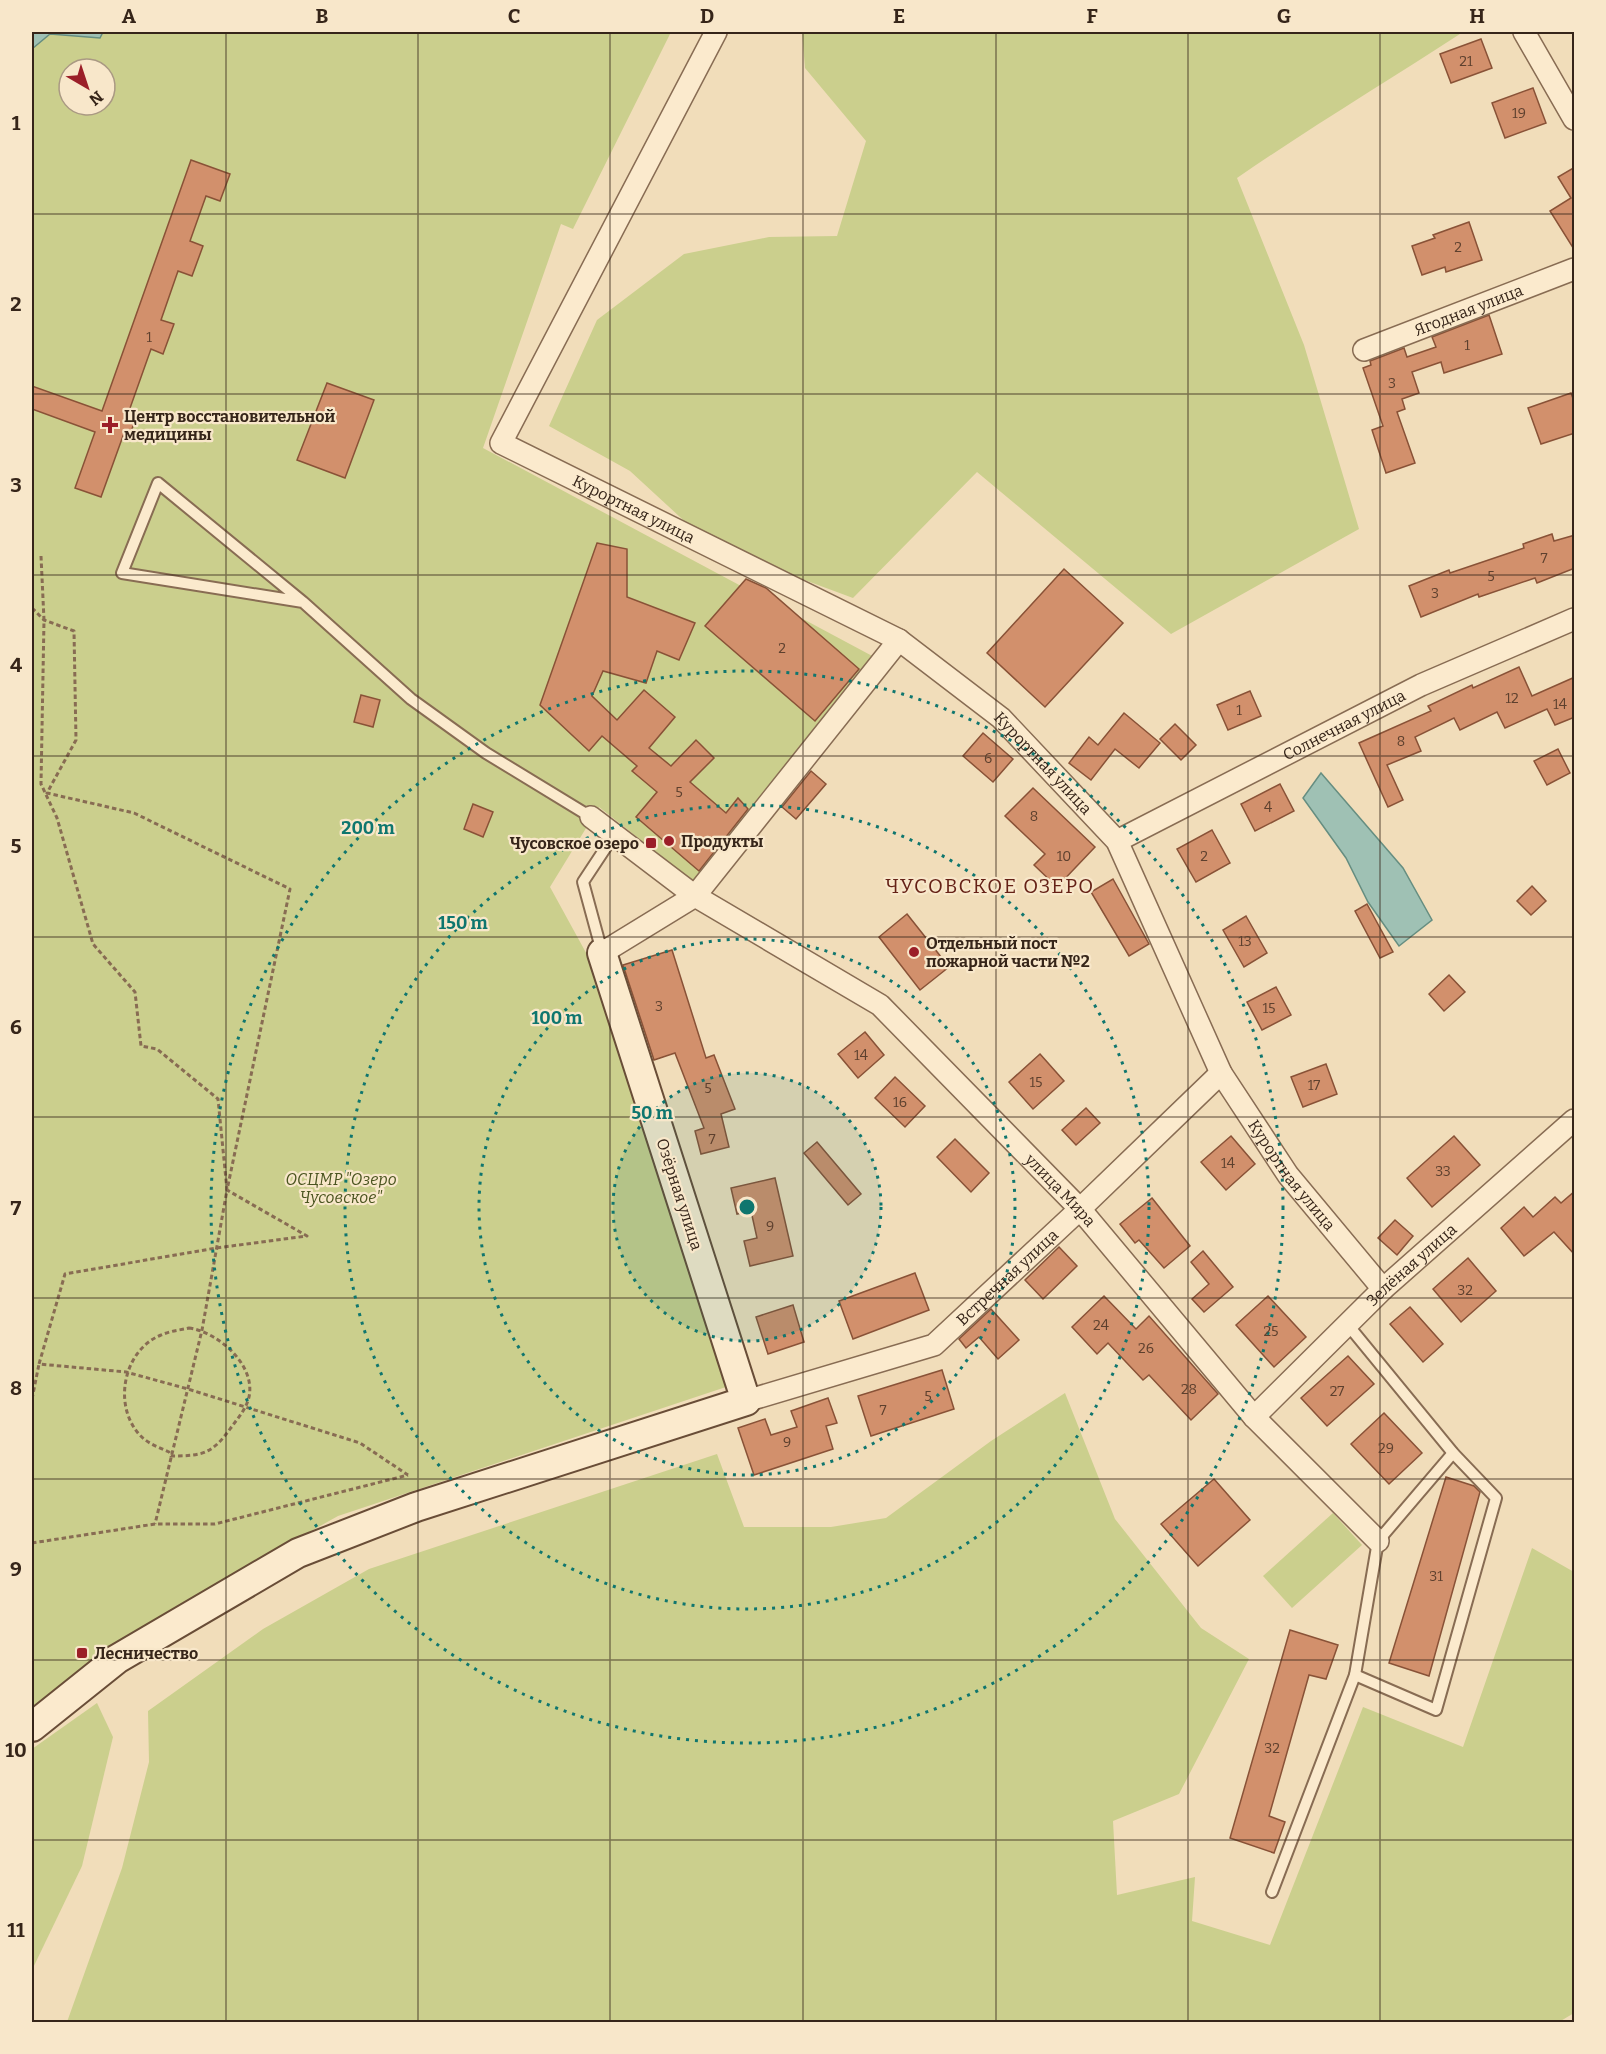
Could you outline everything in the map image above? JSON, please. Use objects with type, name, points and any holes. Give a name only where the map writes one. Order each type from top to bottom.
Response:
[{"type":"street","name":"Курортная улица","points":[[716,32],[501,443],[899,640],[1001,718],[1117,841],[1221,1073],[1288,1175],[1383,1289]]},
{"type":"street","points":[[1524,32],[1575,119]]},
{"type":"street","name":"Ягодная улица","points":[[1364,350],[1575,269]]},
{"type":"street","name":"Солнечная улица","points":[[1117,841],[1421,685],[1575,619]]},
{"type":"street","points":[[602,953],[695,896],[899,640]]},
{"type":"street","name":"улица Мира","points":[[591,817],[695,896],[880,1005],[1080,1209],[1254,1417],[1378,1541]]},
{"type":"street","name":"Озёрная улица","points":[[602,953],[746,1401]]},
{"type":"street","name":"Встречная улица","points":[[746,1401],[934,1345],[1221,1073]]},
{"type":"street","name":"Зелёная улица","points":[[1254,1417],[1383,1289],[1575,1120]]},
{"type":"street","points":[[32,1728],[117,1659],[298,1553],[416,1507],[746,1401]]},
{"type":"lane","points":[[303,602],[122,573],[158,483],[303,602],[411,699],[486,753],[591,817]]},
{"type":"lane","points":[[602,953],[583,882],[614,835]]},
{"type":"lane","points":[[1348,1325],[1454,1453],[1496,1498],[1436,1710],[1355,1675]]},
{"type":"lane","points":[[1272,1892],[1355,1675],[1378,1541],[1454,1453]]},
{"type":"path","points":[[41,556],[44,620],[41,784],[47,793],[81,894],[93,944],[135,992],[141,1046],[158,1048],[218,1100],[227,1190]]},
{"type":"path","points":[[32,608],[44,620],[74,632],[76,740],[47,793]]},
{"type":"path","points":[[47,793],[135,813],[290,889],[227,1190],[202,1330],[155,1524]]},
{"type":"path","points":[[32,1399],[39,1364],[65,1274],[216,1248],[307,1236],[227,1190]]},
{"type":"path","points":[[189,1328],[202,1330],[232,1348],[244,1370],[249,1395],[245,1408],[218,1444],[200,1454],[171,1456],[169,1452],[150,1444],[138,1433],[125,1411],[126,1372],[136,1354],[160,1335],[189,1328]]},
{"type":"path","points":[[32,1543],[155,1524],[215,1524],[408,1475],[360,1443],[188,1389],[126,1372],[39,1364]]},
{"type":"green space","name":"ОСЦМР \"Озеро Чусовское\"","points":[[32,32],[671,32],[573,229],[561,224],[483,448],[876,658],[694,882],[599,807],[550,887],[596,971],[732,1385],[338,1516],[182,1603],[64,1683],[32,1713]]},
{"type":"green space","points":[[802,32],[1463,32],[1237,178],[1304,345],[1359,529],[1171,634],[977,472],[853,598],[767,566],[718,552],[630,471],[549,426],[597,320],[684,254],[769,237],[837,236],[866,141],[805,68]]},
{"type":"green space","points":[[1065,1393],[1115,1519],[1201,1628],[1249,1659],[1179,1794],[1113,1821],[1117,1895],[1195,1877],[1192,1921],[1270,1945],[1363,1707],[1463,1747],[1532,1548],[1574,1572],[1574,2013],[1559,2022],[67,2022],[122,1868],[149,1762],[148,1711],[263,1629],[369,1569],[717,1454],[744,1527],[831,1527],[886,1518],[991,1441]]},
{"type":"green space","points":[[1333,1513],[1362,1545],[1292,1608],[1263,1576]]},
{"type":"green space","points":[[97,1703],[113,1737],[82,1866],[32,1970],[32,1749]]},
{"type":"shaded area","points":[[32,32],[103,32],[100,38],[50,34],[32,49]]},
{"type":"shaded area","points":[[1321,773],[1403,868],[1432,920],[1399,946],[1368,902],[1346,858],[1303,798]]},
{"type":"building","points":[[1481,39],[1492,68],[1451,83],[1440,54]]},
{"type":"building","points":[[1533,88],[1546,123],[1505,138],[1492,103]]},
{"type":"building","points":[[191,160],[230,174],[220,201],[206,196],[190,241],[203,246],[192,276],[178,271],[161,320],[174,324],[163,354],[151,349],[129,411],[137,414],[129,438],[123,436],[101,497],[75,488],[95,432],[32,409],[32,386],[102,411]]},
{"type":"building","points":[[1575,167],[1575,251],[1550,211],[1571,198],[1558,177]]},
{"type":"building","points":[[1469,222],[1482,260],[1446,272],[1445,267],[1422,275],[1412,246],[1435,238],[1433,235]]},
{"type":"building","points":[[1489,315],[1502,354],[1444,373],[1441,362],[1412,372],[1419,393],[1402,399],[1405,409],[1397,412],[1415,463],[1386,473],[1372,430],[1383,426],[1363,368],[1371,365],[1370,361],[1404,348],[1407,357],[1436,347],[1432,337]]},
{"type":"building","points":[[327,383],[374,400],[345,478],[297,460]]},
{"type":"building","points":[[1571,393],[1575,404],[1575,433],[1541,444],[1528,408]]},
{"type":"building","points":[[1552,534],[1554,541],[1575,535],[1575,568],[1537,583],[1535,578],[1479,597],[1478,594],[1421,617],[1409,586],[1449,570],[1450,573],[1524,548],[1523,544]]},
{"type":"building","points":[[597,543],[627,549],[627,597],[695,623],[679,660],[657,651],[646,683],[603,671],[592,696],[617,720],[644,690],[675,717],[649,748],[671,766],[696,740],[714,758],[690,782],[726,813],[738,798],[748,809],[699,871],[636,817],[657,792],[632,771],[637,766],[602,736],[589,751],[540,705]]},
{"type":"building","points":[[1064,569],[1123,623],[1045,707],[987,653]]},
{"type":"building","points":[[746,579],[766,588],[859,669],[815,721],[705,626]]},
{"type":"building","points":[[1519,667],[1532,696],[1575,677],[1575,717],[1555,725],[1547,709],[1505,728],[1497,712],[1460,730],[1454,718],[1415,737],[1421,751],[1387,765],[1403,800],[1388,807],[1359,743],[1431,711],[1428,706],[1472,685],[1473,688]]},
{"type":"building","points":[[1250,691],[1261,716],[1228,730],[1217,705]]},
{"type":"building","points":[[361,695],[380,700],[373,727],[354,722]]},
{"type":"building","points":[[1124,713],[1160,743],[1139,768],[1115,749],[1091,780],[1069,763],[1089,737],[1098,745]]},
{"type":"building","points":[[1175,724],[1196,745],[1181,760],[1160,739]]},
{"type":"building","points":[[983,733],[1013,759],[993,782],[963,756]]},
{"type":"building","points":[[1558,749],[1570,773],[1547,785],[1534,761]]},
{"type":"building","points":[[811,771],[826,784],[796,819],[782,807]]},
{"type":"building","points":[[1280,784],[1294,811],[1255,831],[1241,804]]},
{"type":"building","points":[[1033,788],[1095,847],[1057,887],[1034,865],[1045,854],[1005,816]]},
{"type":"building","points":[[473,804],[493,812],[483,837],[464,829]]},
{"type":"building","points":[[1212,830],[1230,863],[1196,882],[1177,849]]},
{"type":"building","points":[[1113,879],[1149,944],[1129,956],[1091,892]]},
{"type":"building","points":[[1532,886],[1546,901],[1531,915],[1517,901]]},
{"type":"building","points":[[1367,904],[1393,952],[1380,958],[1355,911]]},
{"type":"building","name":"Отдельный пост пожарной части №2","points":[[907,914],[949,967],[920,990],[879,937]]},
{"type":"building","points":[[1246,916],[1267,953],[1244,967],[1223,930]]},
{"type":"building","points":[[672,950],[706,1058],[714,1055],[735,1109],[721,1114],[729,1147],[701,1154],[695,1131],[704,1128],[675,1053],[654,1060],[623,965]]},
{"type":"building","points":[[1449,975],[1465,992],[1444,1011],[1429,994]]},
{"type":"building","points":[[1276,987],[1291,1015],[1262,1030],[1247,1002]]},
{"type":"building","points":[[865,1032],[884,1055],[858,1078],[838,1054]]},
{"type":"building","points":[[1040,1054],[1064,1081],[1033,1109],[1009,1082]]},
{"type":"building","points":[[1326,1064],[1337,1094],[1303,1107],[1291,1077]]},
{"type":"building","points":[[895,1077],[925,1106],[905,1127],[875,1098]]},
{"type":"building","points":[[1086,1108],[1100,1123],[1076,1145],[1062,1130]]},
{"type":"building","points":[[1231,1136],[1255,1164],[1226,1190],[1201,1162]]},
{"type":"building","points":[[1454,1136],[1480,1165],[1432,1207],[1407,1178]]},
{"type":"building","points":[[955,1139],[989,1173],[971,1192],[937,1157]]},
{"type":"building","points":[[817,1142],[861,1194],[848,1205],[804,1153]]},
{"type":"building","points":[[775,1178],[793,1256],[750,1266],[744,1241],[757,1238],[751,1211],[737,1214],[731,1188]]},
{"type":"building","points":[[1575,1191],[1575,1255],[1554,1232],[1524,1256],[1501,1228],[1524,1207],[1533,1217],[1555,1197],[1561,1203]]},
{"type":"building","points":[[1152,1198],[1190,1246],[1164,1268],[1139,1240],[1135,1243],[1120,1224]]},
{"type":"building","points":[[1395,1220],[1413,1236],[1397,1255],[1378,1238]]},
{"type":"building","points":[[1059,1247],[1077,1266],[1043,1299],[1025,1280]]},
{"type":"building","points":[[1203,1251],[1233,1287],[1204,1312],[1192,1299],[1209,1284],[1191,1262]]},
{"type":"building","points":[[1468,1258],[1496,1291],[1461,1322],[1433,1289]]},
{"type":"building","points":[[915,1273],[929,1310],[853,1339],[839,1301]]},
{"type":"building","points":[[1104,1296],[1136,1329],[1149,1316],[1218,1394],[1191,1420],[1149,1375],[1143,1380],[1108,1343],[1097,1354],[1072,1327]]},
{"type":"building","points":[[1268,1296],[1306,1337],[1274,1367],[1236,1325]]},
{"type":"building","points":[[793,1305],[804,1342],[768,1354],[756,1317]]},
{"type":"building","points":[[1410,1307],[1443,1344],[1423,1362],[1390,1324]]},
{"type":"building","points":[[991,1309],[1019,1340],[998,1359],[979,1337],[966,1348],[959,1339]]},
{"type":"building","points":[[1348,1356],[1374,1384],[1327,1426],[1301,1398]]},
{"type":"building","points":[[942,1370],[954,1409],[871,1436],[858,1396]]},
{"type":"building","points":[[828,1398],[837,1423],[826,1426],[833,1449],[754,1475],[738,1428],[765,1419],[771,1435],[797,1427],[791,1411]]},
{"type":"building","points":[[1384,1413],[1422,1453],[1389,1484],[1351,1444]]},
{"type":"building","points":[[1446,1477],[1474,1486],[1480,1492],[1429,1676],[1389,1663]]},
{"type":"building","points":[[1214,1479],[1250,1520],[1198,1566],[1161,1524]]},
{"type":"building","points":[[1290,1630],[1338,1645],[1326,1679],[1309,1675],[1269,1816],[1285,1822],[1274,1853],[1230,1838]]},
{"type":"place","name":"Центр восстановительной медицины","points":[[110,425]]},
{"type":"place","name":"Продукты","points":[[669,841]]},
{"type":"place","name":"Чусовское озеро","points":[[651,843]]},
{"type":"place","name":"Отдельный пост пожарной части №2","points":[[914,952]]},
{"type":"place","name":"Лесничество","points":[[82,1653]]},
{"type":"district","name":"ЧУСОВСКОЕ ОЗЕРО","points":[[990,886]]}]
